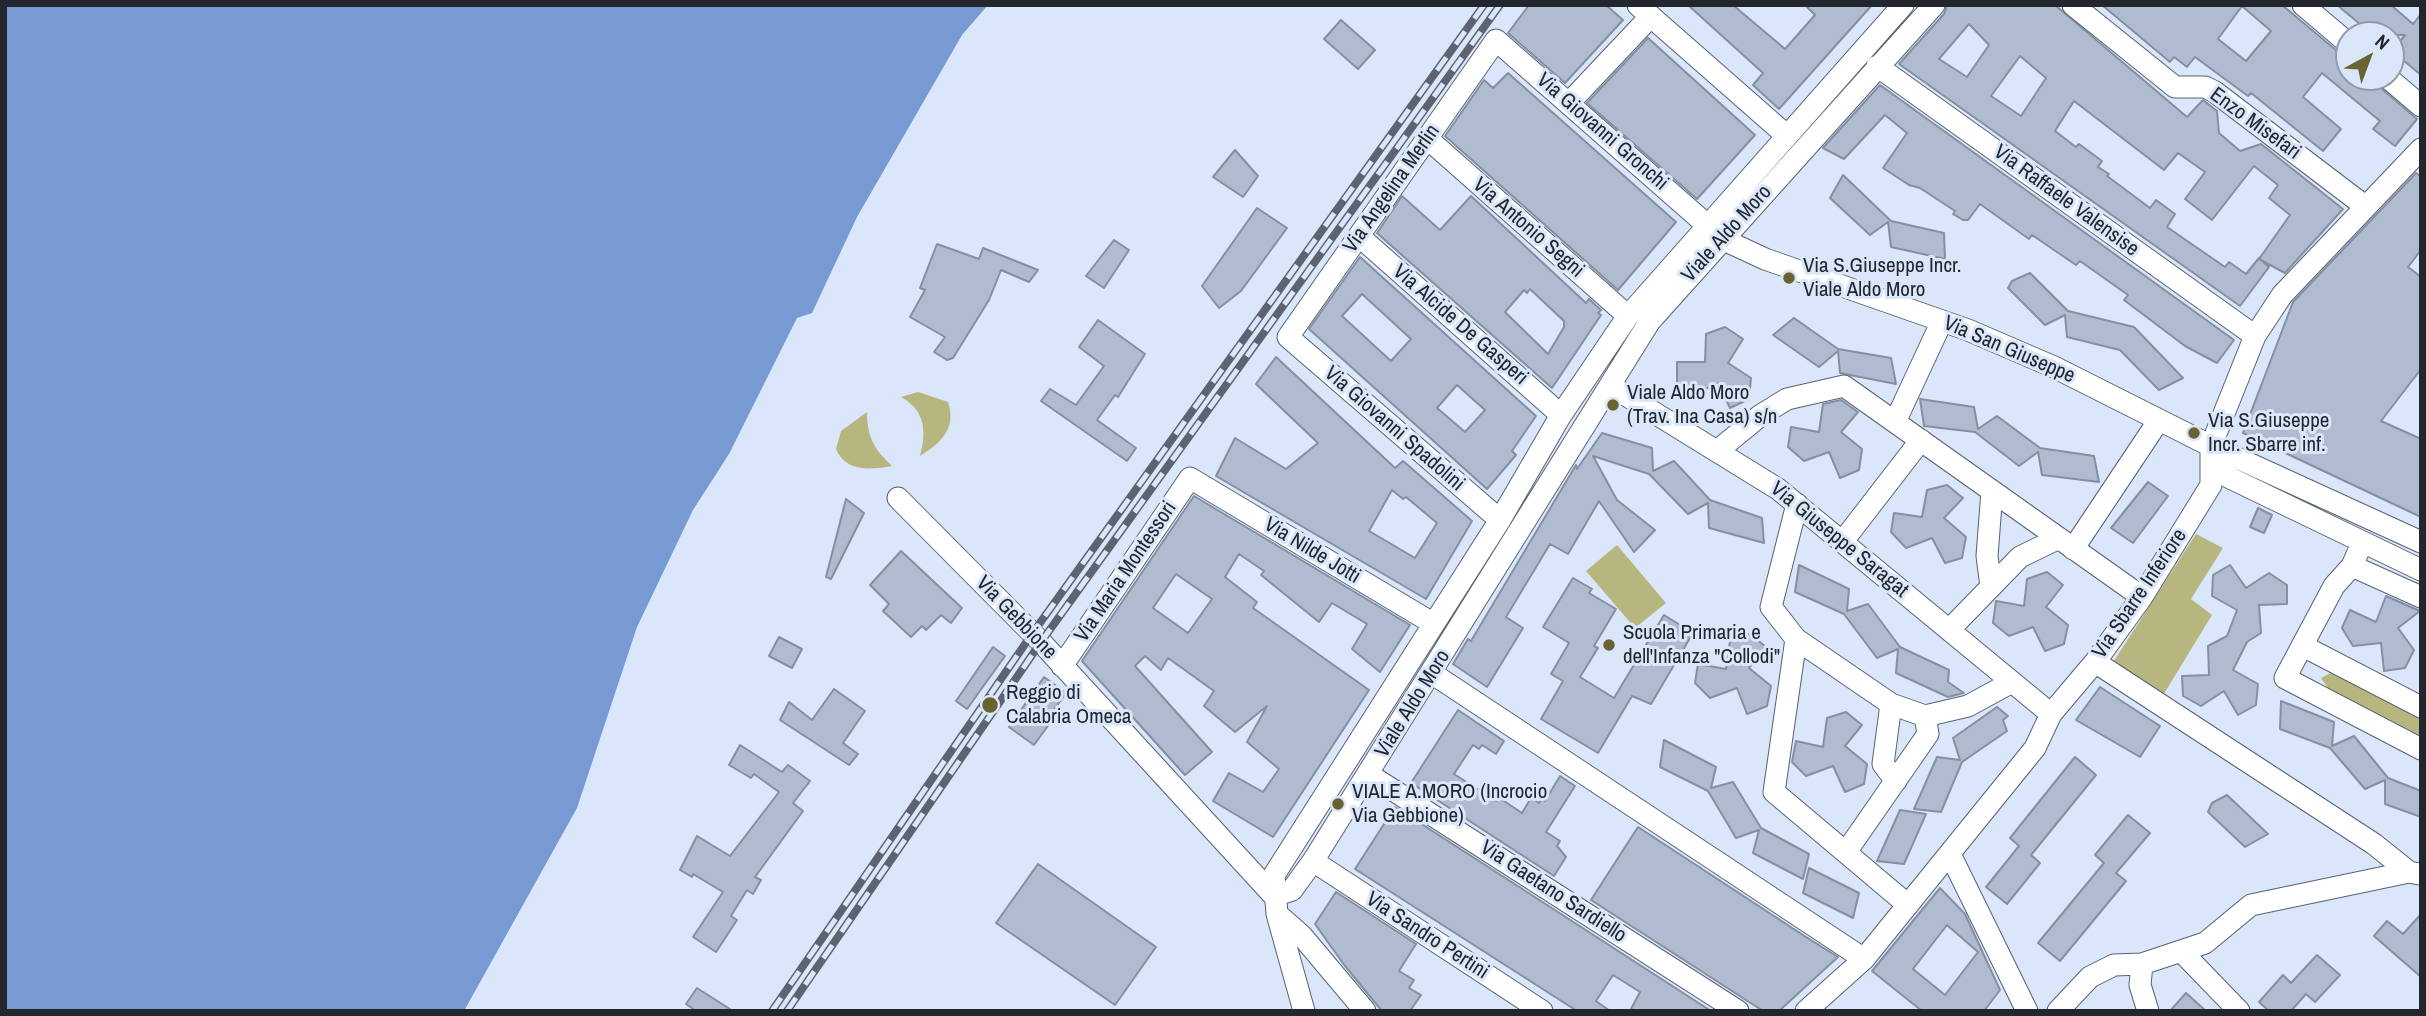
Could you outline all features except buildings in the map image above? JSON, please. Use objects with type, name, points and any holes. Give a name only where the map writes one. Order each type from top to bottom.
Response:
[{"type":"street","name":"Viale Aldo Moro","points":[[1276,905],[1292,890],[1313,862],[1433,674],[1650,321],[1786,135],[1903,5]]},
{"type":"street","name":"Viale Aldo Moro","points":[[1276,905],[1274,875],[1500,520],[1561,415],[1628,316],[1715,232],[1934,5]]},
{"type":"street","name":"Enzo Misefari","points":[[2073,5],[2175,87],[2205,87],[2216,92],[2366,207]]},
{"type":"street","points":[[2303,5],[2335,32]]},
{"type":"street","points":[[1569,103],[1645,11],[1786,135]]},
{"type":"street","name":"Via Giovanni Gronchi","points":[[1496,40],[1715,232]]},
{"type":"street","name":"Via Angelina Merlin","points":[[1288,337],[1496,40]]},
{"type":"street","name":"Via Raffaele Valensise","points":[[1878,66],[2255,336]]},
{"type":"street","points":[[2403,91],[2421,106]]},
{"type":"street","name":"Via Antonio Segni","points":[[1428,139],[1628,316]]},
{"type":"street","name":"Via Sbarre Inferiore","points":[[1805,1011],[1864,958],[2035,748],[2051,714],[2095,662],[2142,597],[2211,485],[2211,446],[2255,336],[2282,295],[2421,149]]},
{"type":"street","name":"Via San Giuseppe","points":[[1715,232],[1765,260],[1942,321],[2054,367],[2211,446],[2421,542]]},
{"type":"street","name":"Via Alcide De Gasperi","points":[[1359,236],[1561,415]]},
{"type":"street","points":[[1895,422],[1942,321]]},
{"type":"street","name":"Via Giovanni Spadolini","points":[[1288,337],[1500,520]]},
{"type":"street","name":"Via Giuseppe Saragat","points":[[1611,386],[1779,488],[2051,714]]},
{"type":"street","points":[[1717,451],[1761,415],[1787,399],[1844,386],[2142,597]]},
{"type":"street","points":[[1950,630],[2020,556],[2066,543],[2159,420]]},
{"type":"street","points":[[1843,541],[1920,440]]},
{"type":"street","points":[[2211,446],[2228,477],[2421,570]]},
{"type":"street","name":"Via Nilde Jotti","points":[[1190,478],[1434,624]]},
{"type":"street","name":"Via Maria Montessori","points":[[1062,666],[1190,478]]},
{"type":"street","points":[[1991,587],[1987,556],[1992,491]]},
{"type":"street","name":"Via Gebbione","points":[[898,498],[1062,666],[1276,905],[1364,1011]]},
{"type":"street","points":[[1797,504],[1771,607],[1796,639],[1891,704],[1925,716],[1968,706],[2012,682]]},
{"type":"street","points":[[2362,543],[2352,566],[2334,586],[2286,678],[2421,748]]},
{"type":"street","points":[[2352,566],[2421,597]]},
{"type":"street","points":[[1796,639],[1774,792],[1908,905]]},
{"type":"street","points":[[2303,646],[2421,707]]},
{"type":"street","points":[[2095,662],[2415,873]]},
{"type":"street","points":[[1433,674],[1864,958]]},
{"type":"street","points":[[1891,704],[1883,764],[1896,781]]},
{"type":"street","points":[[1846,852],[1928,734],[1925,716]]},
{"type":"street","name":"Via Gaetano Sardiello","points":[[1368,774],[1738,1011]]},
{"type":"street","points":[[1950,854],[2027,1011]]},
{"type":"street","name":"Via Sandro Pertini","points":[[1313,862],[1542,1011]]},
{"type":"street","points":[[2058,1011],[2090,977],[2114,965],[2143,964],[2205,943],[2250,905],[2415,873]]},
{"type":"street","points":[[1276,905],[1304,1011]]},
{"type":"street","points":[[2182,952],[2239,1011]]},
{"type":"street","points":[[2143,964],[2140,985],[2148,1011]]},
{"type":"shaded area","points":[[918,392],[948,402],[950,411],[949,427],[945,434],[920,456],[922,422],[915,408],[901,397]]},
{"type":"shaded area","points":[[867,412],[868,429],[873,442],[892,466],[852,466],[836,449],[841,431]]},
{"type":"shaded area","points":[[2196,534],[2223,548],[2191,599],[2212,615],[2162,697],[2112,664]]},
{"type":"shaded area","points":[[1617,545],[1666,603],[1635,628],[1586,571]]},
{"type":"shaded area","points":[[2332,672],[2421,718],[2419,740],[2330,691],[2321,678]]},
{"type":"water","points":[[5,5],[988,5],[962,35],[857,217],[812,313],[797,318],[729,454],[693,510],[637,627],[577,808],[464,1011],[5,1011]]},
{"type":"railway","points":[[772,1011],[1032,634],[1484,5]]},
{"type":"railway","points":[[787,1011],[1041,642],[1500,5]]},
{"type":"place","name":"Via S.Giuseppe Incr. Viale Aldo Moro","points":[[1789,278]]},
{"type":"place","name":"Viale Aldo Moro (Trav. Ina Casa) s/n","points":[[1613,405]]},
{"type":"place","name":"Via S.Giuseppe Incr. Sbarre inf.","points":[[2194,433]]},
{"type":"place","name":"Scuola Primaria e dell'Infanza \"Collodi\"","points":[[1609,645]]},
{"type":"place","name":"Reggio di Calabria Omeca","points":[[990,705]]},
{"type":"place","name":"VIALE A.MORO (Incrocio Via Gebbione)","points":[[1338,804]]}]
